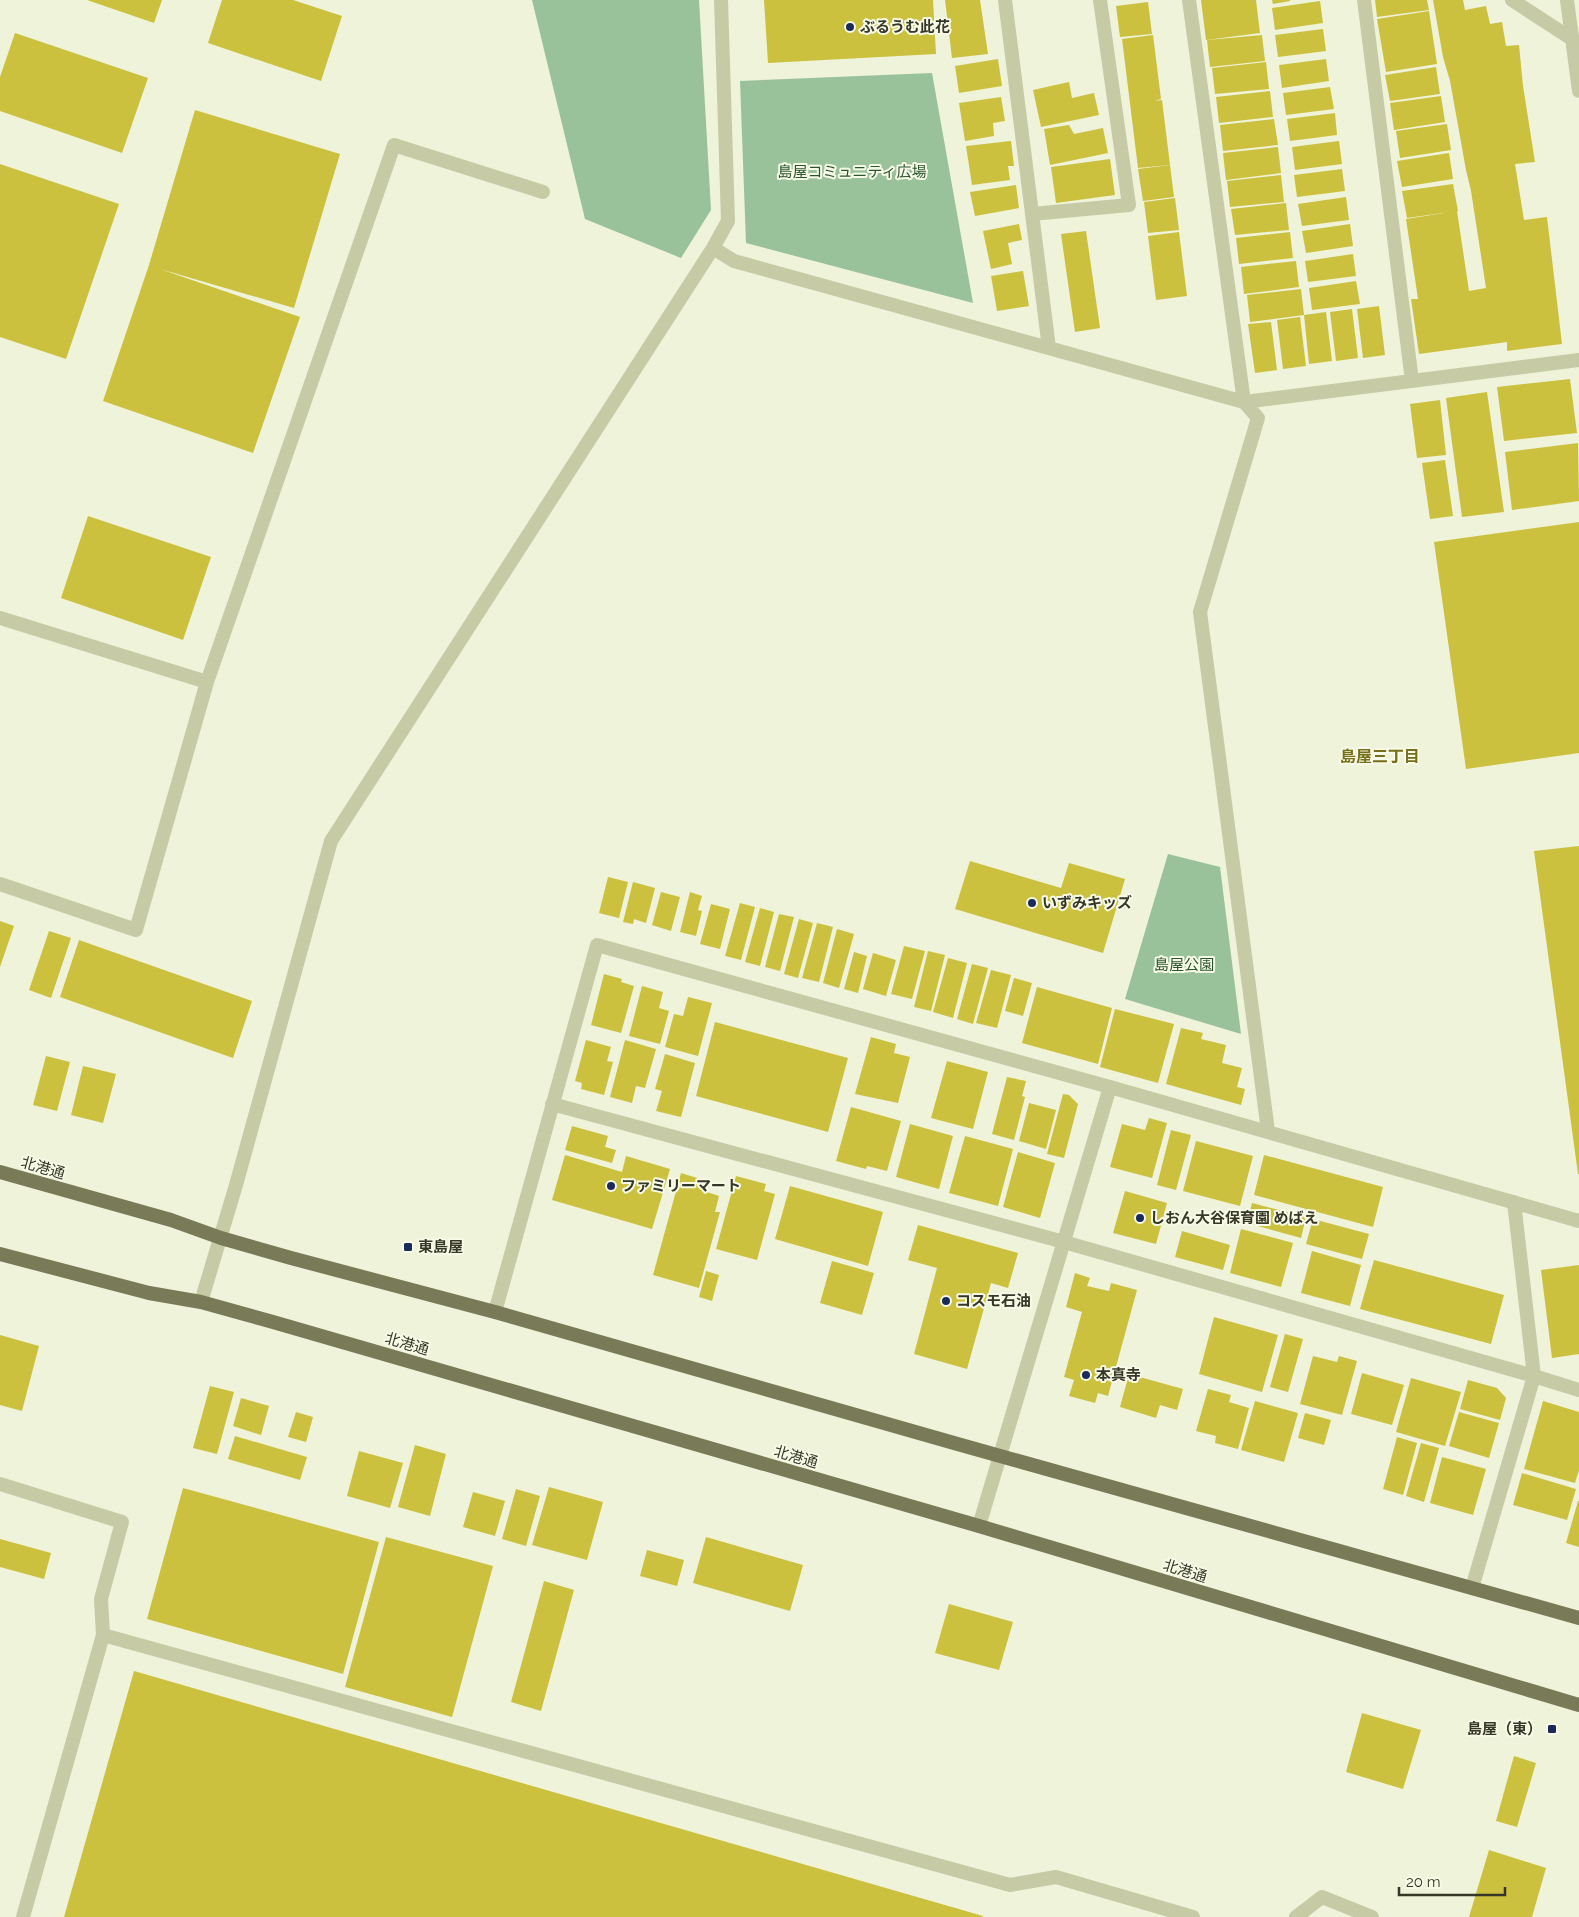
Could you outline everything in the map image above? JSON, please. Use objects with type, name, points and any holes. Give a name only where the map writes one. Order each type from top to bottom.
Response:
[{"type":"main road","name":"北港通","points":[[0,1172],[171,1220],[221,1238],[495,1312],[1579,1618]]},
{"type":"main road","name":"北港通","points":[[0,1254],[149,1293],[201,1302],[979,1526],[1579,1705]]},
{"type":"street","points":[[201,1302],[221,1238],[331,841],[713,248],[728,221],[721,0]]},
{"type":"street","points":[[1005,0],[1049,348]]},
{"type":"street","points":[[1032,214],[1129,205],[1100,0]]},
{"type":"street","points":[[1189,0],[1244,402],[1258,418],[1200,612],[1268,1131]]},
{"type":"street","points":[[1364,0],[1412,381]]},
{"type":"street","points":[[1512,0],[1575,40]]},
{"type":"street","points":[[1567,0],[1575,40],[1579,91]]},
{"type":"street","points":[[0,884],[136,930],[207,682],[394,145],[543,192]]},
{"type":"street","points":[[713,248],[734,260],[1244,402],[1579,360]]},
{"type":"street","points":[[0,618],[207,682]]},
{"type":"street","points":[[495,1312],[597,945],[1268,1131],[1579,1221]]},
{"type":"street","points":[[979,1526],[1110,1087]]},
{"type":"street","points":[[552,1104],[1064,1242],[1579,1390]]},
{"type":"street","points":[[1472,1588],[1534,1376],[1514,1202]]},
{"type":"street","points":[[0,1484],[122,1522],[101,1599],[103,1635],[23,1917]]},
{"type":"street","points":[[103,1635],[1010,1885],[1056,1877],[1193,1917]]},
{"type":"street","points":[[1296,1917],[1322,1897],[1372,1917]]},
{"type":"green space","points":[[532,0],[699,0],[711,210],[681,258],[585,219]]},
{"type":"green space","name":"島屋コミュニティ広場","points":[[932,73],[973,303],[746,243],[740,81]]},
{"type":"green space","name":"島屋公園","points":[[1168,854],[1220,867],[1241,1034],[1125,999]]},
{"type":"building","points":[[87,0],[162,0],[154,23]]},
{"type":"building","points":[[222,0],[293,0],[342,16],[321,81],[208,43]]},
{"type":"building","name":"ぶるうむ此花","points":[[764,0],[933,0],[936,54],[768,63]]},
{"type":"building","points":[[945,0],[980,0],[988,54],[952,58]]},
{"type":"building","points":[[1201,0],[1256,0],[1260,33],[1206,40]]},
{"type":"building","points":[[1272,0],[1290,0],[1290,1],[1273,4]]},
{"type":"building","points":[[1375,0],[1427,0],[1429,10],[1377,17]]},
{"type":"building","points":[[1433,0],[1463,0],[1465,10],[1486,6],[1490,24],[1502,22],[1506,46],[1519,45],[1523,86],[1535,162],[1515,164],[1524,220],[1547,217],[1562,344],[1507,351],[1507,342],[1419,354],[1411,299],[1418,299],[1406,219],[1457,211],[1469,291],[1486,288],[1471,191]]},
{"type":"building","points":[[1320,1],[1323,23],[1275,30],[1272,8]]},
{"type":"building","points":[[1148,2],[1152,34],[1120,37],[1116,6]]},
{"type":"building","points":[[1429,11],[1437,64],[1386,72],[1377,19]]},
{"type":"building","points":[[1323,29],[1326,51],[1278,57],[1275,35]]},
{"type":"building","points":[[15,33],[148,78],[122,153],[0,111],[0,77]]},
{"type":"building","points":[[1153,35],[1161,99],[1155,101],[1162,100],[1170,165],[1138,168],[1122,39]]},
{"type":"building","points":[[1262,35],[1265,61],[1210,67],[1207,40]]},
{"type":"building","points":[[998,59],[1002,86],[959,93],[955,66]]},
{"type":"building","points":[[1326,59],[1329,81],[1282,88],[1279,65]]},
{"type":"building","points":[[1266,62],[1269,89],[1215,94],[1212,68]]},
{"type":"building","points":[[1436,67],[1440,94],[1390,101],[1385,75]]},
{"type":"building","points":[[1069,82],[1072,98],[1094,93],[1099,115],[1041,127],[1033,90]]},
{"type":"building","points":[[1330,87],[1334,109],[1286,115],[1283,93]]},
{"type":"building","points":[[1270,91],[1273,117],[1219,123],[1216,97]]},
{"type":"building","points":[[1441,96],[1445,122],[1394,130],[1390,103]]},
{"type":"building","points":[[1001,97],[1005,121],[993,123],[994,136],[965,141],[959,103]]},
{"type":"building","points":[[195,110],[340,154],[294,308],[160,269],[300,317],[253,453],[103,401],[149,265]]},
{"type":"building","points":[[1335,113],[1337,135],[1290,141],[1287,119]]},
{"type":"building","points":[[1274,119],[1278,145],[1223,151],[1220,125]]},
{"type":"building","points":[[1447,124],[1451,150],[1400,158],[1396,131]]},
{"type":"building","points":[[1069,125],[1074,134],[1103,128],[1108,153],[1050,165],[1044,129]]},
{"type":"building","points":[[1011,141],[1014,166],[1008,166],[1010,180],[972,185],[966,146]]},
{"type":"building","points":[[1339,141],[1342,164],[1295,170],[1292,147]]},
{"type":"building","points":[[1278,147],[1281,173],[1226,180],[1223,153]]},
{"type":"building","points":[[1449,153],[1453,179],[1402,187],[1397,161]]},
{"type":"building","points":[[1110,159],[1115,195],[1056,203],[1051,167]]},
{"type":"building","points":[[0,164],[119,204],[66,359],[0,337]]},
{"type":"building","points":[[1170,165],[1174,197],[1143,201],[1138,169]]},
{"type":"building","points":[[1342,169],[1345,191],[1297,197],[1294,175]]},
{"type":"building","points":[[1281,175],[1284,202],[1230,207],[1227,181]]},
{"type":"building","points":[[1453,184],[1458,211],[1407,218],[1402,191]]},
{"type":"building","points":[[1016,185],[1019,208],[975,216],[970,192]]},
{"type":"building","points":[[1346,197],[1349,220],[1302,226],[1298,204]]},
{"type":"building","points":[[1175,198],[1179,230],[1148,233],[1144,202]]},
{"type":"building","points":[[1286,203],[1289,230],[1235,235],[1231,209]]},
{"type":"building","points":[[1019,224],[1022,240],[1008,243],[1012,264],[991,269],[983,231]]},
{"type":"building","points":[[1350,224],[1353,246],[1306,253],[1302,231]]},
{"type":"building","points":[[1086,231],[1100,328],[1075,332],[1061,234]]},
{"type":"building","points":[[1179,232],[1187,296],[1156,300],[1148,236]]},
{"type":"building","points":[[1290,232],[1293,258],[1239,264],[1236,238]]},
{"type":"building","points":[[1353,254],[1356,276],[1308,282],[1305,261]]},
{"type":"building","points":[[1296,261],[1299,287],[1244,294],[1241,267]]},
{"type":"building","points":[[1023,271],[1029,306],[997,311],[991,276]]},
{"type":"building","points":[[1356,281],[1360,304],[1312,310],[1309,288]]},
{"type":"building","points":[[1301,289],[1304,315],[1250,322],[1247,295]]},
{"type":"building","points":[[1379,306],[1385,355],[1363,358],[1357,309]]},
{"type":"building","points":[[1352,309],[1358,358],[1336,361],[1330,312]]},
{"type":"building","points":[[1326,312],[1332,361],[1309,364],[1304,315]]},
{"type":"building","points":[[1300,317],[1306,366],[1283,369],[1277,320]]},
{"type":"building","points":[[1271,322],[1277,370],[1255,373],[1248,324]]},
{"type":"building","points":[[1570,379],[1577,433],[1504,441],[1497,387]]},
{"type":"building","points":[[1487,392],[1504,512],[1462,517],[1446,398]]},
{"type":"building","points":[[1440,400],[1446,455],[1417,458],[1410,404]]},
{"type":"building","points":[[1578,443],[1579,501],[1512,510],[1505,452]]},
{"type":"building","points":[[1445,460],[1453,516],[1430,519],[1422,463]]},
{"type":"building","points":[[88,516],[211,557],[183,640],[61,598]]},
{"type":"building","points":[[1579,522],[1579,753],[1466,769],[1434,542]]},
{"type":"building","points":[[1579,846],[1579,1174],[1578,1174],[1534,851]]},
{"type":"building","points":[[970,861],[1061,888],[1069,863],[1125,879],[1103,953],[955,909]]},
{"type":"building","points":[[608,877],[628,882],[619,918],[599,913]]},
{"type":"building","points":[[633,882],[655,888],[646,923],[634,919],[633,924],[623,922]]},
{"type":"building","points":[[661,892],[680,897],[671,931],[652,925]]},
{"type":"building","points":[[690,892],[702,896],[698,910],[702,911],[696,936],[680,932]]},
{"type":"building","points":[[740,903],[755,907],[741,960],[725,956]]},
{"type":"building","points":[[711,904],[730,909],[720,949],[700,944]]},
{"type":"building","points":[[760,908],[774,912],[760,966],[745,962]]},
{"type":"building","points":[[779,914],[794,917],[780,971],[765,967]]},
{"type":"building","points":[[799,919],[813,923],[798,978],[784,974]]},
{"type":"building","points":[[0,921],[14,926],[0,967]]},
{"type":"building","points":[[817,923],[833,927],[819,982],[802,978]]},
{"type":"building","points":[[837,929],[854,934],[839,988],[823,983]]},
{"type":"building","points":[[49,931],[71,938],[51,998],[29,990]]},
{"type":"building","points":[[79,940],[252,1001],[233,1058],[60,997]]},
{"type":"building","points":[[904,946],[925,951],[912,999],[891,994]]},
{"type":"building","points":[[928,951],[945,955],[931,1011],[914,1007]]},
{"type":"building","points":[[854,952],[867,956],[858,993],[844,989]]},
{"type":"building","points":[[873,953],[896,960],[886,996],[863,989]]},
{"type":"building","points":[[948,958],[967,963],[953,1018],[933,1012]]},
{"type":"building","points":[[972,964],[988,968],[973,1024],[957,1019]]},
{"type":"building","points":[[991,970],[1011,975],[997,1028],[976,1023]]},
{"type":"building","points":[[604,974],[622,979],[621,982],[634,986],[621,1033],[591,1025]]},
{"type":"building","points":[[1014,978],[1032,983],[1023,1016],[1005,1011]]},
{"type":"building","points":[[642,986],[663,992],[659,1008],[669,1011],[660,1044],[629,1036]]},
{"type":"building","points":[[1037,987],[1112,1008],[1098,1064],[1022,1043]]},
{"type":"building","points":[[688,997],[712,1003],[698,1056],[665,1047],[674,1014],[683,1016]]},
{"type":"building","points":[[1115,1009],[1174,1024],[1158,1083],[1100,1067]]},
{"type":"building","points":[[715,1022],[848,1058],[828,1132],[696,1096]]},
{"type":"building","points":[[1181,1028],[1203,1033],[1201,1039],[1226,1045],[1222,1063],[1242,1068],[1237,1087],[1245,1089],[1241,1105],[1166,1084]]},
{"type":"building","points":[[871,1037],[896,1044],[894,1053],[910,1057],[898,1103],[855,1094]]},
{"type":"building","points":[[586,1040],[611,1047],[607,1061],[613,1062],[604,1095],[581,1089],[582,1083],[575,1081]]},
{"type":"building","points":[[625,1040],[656,1049],[645,1088],[636,1086],[632,1103],[610,1097]]},
{"type":"building","points":[[665,1054],[695,1063],[681,1117],[656,1111],[662,1091],[655,1089]]},
{"type":"building","points":[[46,1056],[70,1062],[57,1111],[33,1105]]},
{"type":"building","points":[[947,1061],[988,1072],[973,1129],[931,1118]]},
{"type":"building","points":[[83,1066],[116,1074],[103,1123],[71,1115]]},
{"type":"building","points":[[1007,1077],[1026,1081],[1022,1096],[1025,1097],[1014,1140],[992,1134]]},
{"type":"building","points":[[1063,1094],[1069,1095],[1078,1104],[1064,1158],[1047,1154]]},
{"type":"building","points":[[1029,1103],[1056,1110],[1046,1149],[1019,1141]]},
{"type":"building","points":[[851,1107],[901,1121],[887,1171],[867,1166],[866,1169],[836,1161]]},
{"type":"building","points":[[1149,1118],[1167,1123],[1152,1178],[1110,1167],[1122,1124],[1145,1130]]},
{"type":"building","points":[[910,1124],[953,1136],[939,1189],[896,1177]]},
{"type":"building","points":[[572,1126],[608,1136],[605,1147],[616,1150],[612,1163],[565,1150]]},
{"type":"building","points":[[1171,1130],[1191,1135],[1176,1190],[1157,1185]]},
{"type":"building","points":[[965,1136],[1013,1149],[998,1206],[949,1193]]},
{"type":"building","points":[[1196,1141],[1253,1156],[1240,1206],[1183,1191]]},
{"type":"building","points":[[1018,1152],[1055,1163],[1040,1218],[1003,1207]]},
{"type":"building","name":"ファミリーマート","points":[[565,1155],[622,1172],[626,1156],[670,1169],[652,1229],[552,1200]]},
{"type":"building","points":[[1264,1155],[1383,1187],[1373,1227],[1254,1195]]},
{"type":"building","points":[[681,1173],[707,1181],[704,1191],[719,1196],[715,1212],[720,1212],[699,1288],[653,1275]]},
{"type":"building","points":[[736,1176],[766,1184],[764,1191],[775,1194],[757,1260],[716,1249]]},
{"type":"building","points":[[790,1186],[883,1212],[868,1266],[775,1239]]},
{"type":"building","name":"しおん大谷保育園 めばえ","points":[[1125,1191],[1167,1203],[1156,1244],[1113,1233]]},
{"type":"building","points":[[1252,1203],[1306,1217],[1301,1238],[1247,1223]]},
{"type":"building","points":[[1313,1219],[1369,1234],[1362,1259],[1306,1244]]},
{"type":"building","points":[[918,1225],[1018,1253],[1008,1288],[991,1283],[967,1369],[914,1354],[937,1268],[908,1260]]},
{"type":"building","points":[[1241,1229],[1293,1243],[1281,1287],[1230,1273]]},
{"type":"building","points":[[1182,1231],[1230,1245],[1223,1270],[1175,1257]]},
{"type":"building","points":[[1312,1251],[1361,1265],[1350,1306],[1301,1293]]},
{"type":"building","points":[[1374,1260],[1504,1295],[1491,1344],[1360,1309]]},
{"type":"building","points":[[832,1261],[874,1273],[862,1315],[820,1303]]},
{"type":"building","points":[[1579,1265],[1579,1354],[1552,1358],[1541,1270]]},
{"type":"building","points":[[706,1271],[719,1275],[712,1301],[699,1297]]},
{"type":"building","points":[[1075,1273],[1090,1278],[1087,1286],[1109,1291],[1111,1283],[1137,1290],[1108,1396],[1098,1393],[1095,1403],[1069,1396],[1074,1380],[1064,1377],[1082,1312],[1066,1307]]},
{"type":"building","points":[[1214,1317],[1278,1335],[1262,1392],[1199,1374]]},
{"type":"building","points":[[1285,1334],[1303,1339],[1288,1392],[1270,1387]]},
{"type":"building","points":[[0,1335],[39,1346],[22,1411],[0,1405]]},
{"type":"building","points":[[1313,1356],[1337,1362],[1339,1356],[1357,1361],[1342,1415],[1300,1404]]},
{"type":"building","points":[[1362,1373],[1404,1385],[1392,1425],[1351,1414]]},
{"type":"building","points":[[1129,1374],[1183,1389],[1177,1410],[1160,1405],[1156,1418],[1120,1407]]},
{"type":"building","points":[[1411,1378],[1461,1392],[1445,1446],[1396,1432]]},
{"type":"building","points":[[1468,1380],[1497,1388],[1506,1398],[1500,1420],[1460,1409]]},
{"type":"building","points":[[210,1386],[234,1392],[217,1454],[193,1448]]},
{"type":"building","points":[[1208,1389],[1231,1395],[1229,1402],[1249,1408],[1238,1449],[1215,1443],[1216,1436],[1196,1431]]},
{"type":"building","points":[[241,1398],[269,1406],[261,1435],[233,1426]]},
{"type":"building","points":[[1255,1401],[1298,1413],[1284,1462],[1241,1450]]},
{"type":"building","points":[[1543,1401],[1579,1412],[1579,1470],[1575,1483],[1524,1469]]},
{"type":"building","points":[[296,1412],[313,1417],[306,1442],[288,1437]]},
{"type":"building","points":[[1459,1412],[1499,1423],[1489,1458],[1449,1446]]},
{"type":"building","points":[[1305,1413],[1331,1420],[1324,1445],[1298,1438]]},
{"type":"building","points":[[235,1436],[307,1457],[300,1480],[228,1459]]},
{"type":"building","points":[[1397,1437],[1417,1443],[1403,1495],[1383,1489]]},
{"type":"building","points":[[1421,1443],[1439,1448],[1424,1502],[1406,1496]]},
{"type":"building","points":[[415,1445],[446,1454],[430,1516],[398,1507]]},
{"type":"building","points":[[359,1451],[403,1463],[390,1508],[347,1496]]},
{"type":"building","points":[[1442,1457],[1486,1469],[1473,1515],[1430,1503]]},
{"type":"building","points":[[1522,1473],[1576,1489],[1567,1520],[1513,1505]]},
{"type":"building","points":[[549,1487],[603,1502],[587,1560],[532,1545]]},
{"type":"building","points":[[183,1488],[379,1542],[343,1674],[147,1619]]},
{"type":"building","points":[[516,1489],[540,1496],[526,1546],[502,1539]]},
{"type":"building","points":[[473,1492],[505,1501],[495,1536],[463,1527]]},
{"type":"building","points":[[1579,1501],[1579,1547],[1566,1543]]},
{"type":"building","points":[[386,1537],[493,1566],[452,1717],[345,1687]]},
{"type":"building","points":[[706,1537],[803,1565],[790,1611],[693,1583]]},
{"type":"building","points":[[0,1539],[51,1553],[44,1579],[0,1567]]},
{"type":"building","points":[[647,1550],[684,1560],[677,1586],[640,1576]]},
{"type":"building","points":[[544,1581],[574,1590],[541,1711],[511,1702]]},
{"type":"building","points":[[949,1604],[1013,1622],[999,1670],[935,1653]]},
{"type":"building","points":[[134,1671],[983,1916],[983,1917],[64,1917]]},
{"type":"building","points":[[1362,1713],[1421,1730],[1403,1789],[1346,1772]]},
{"type":"building","points":[[1514,1756],[1536,1763],[1517,1827],[1496,1821]]},
{"type":"building","points":[[1489,1850],[1546,1868],[1532,1917],[1469,1917]]},
{"type":"place","name":"ぶるうむ此花","points":[[850,27]]},
{"type":"place","name":"いずみキッズ","points":[[1032,903]]},
{"type":"place","name":"ファミリーマート","points":[[611,1186]]},
{"type":"place","name":"しおん大谷保育園 めばえ","points":[[1140,1218]]},
{"type":"place","name":"東島屋","points":[[408,1247]]},
{"type":"place","name":"コスモ石油","points":[[946,1301]]},
{"type":"place","name":"本真寺","points":[[1086,1375]]},
{"type":"place","name":"島屋（東）","points":[[1552,1729]]},
{"type":"district","name":"島屋三丁目","points":[[1380,756]]}]
